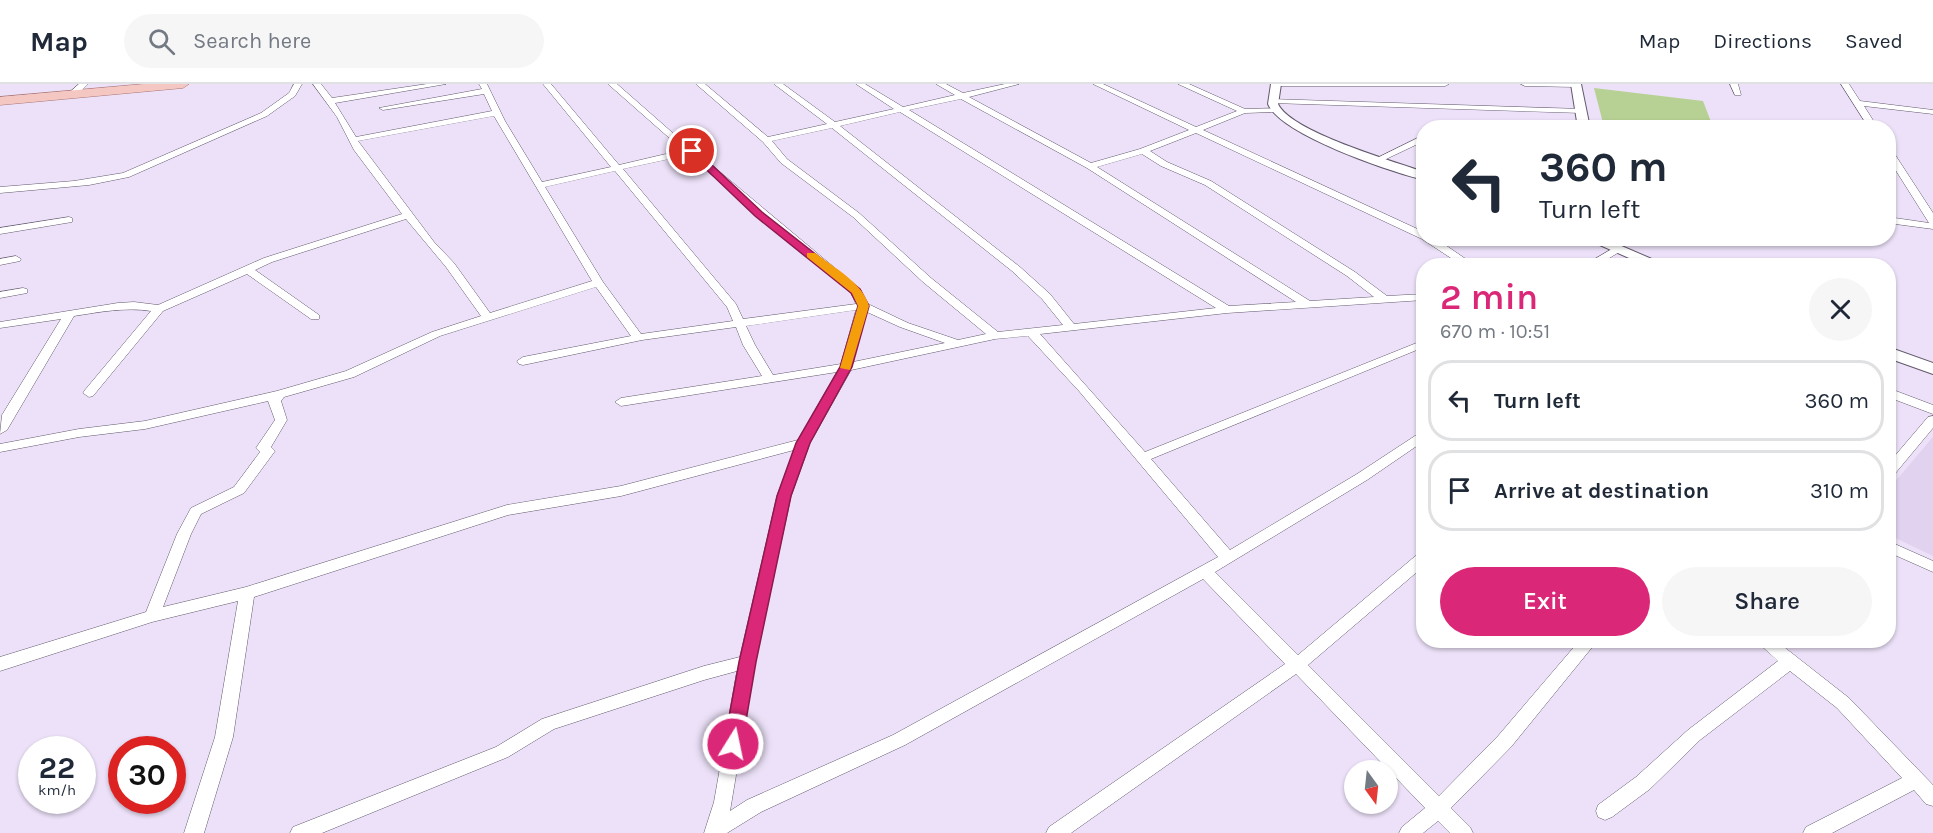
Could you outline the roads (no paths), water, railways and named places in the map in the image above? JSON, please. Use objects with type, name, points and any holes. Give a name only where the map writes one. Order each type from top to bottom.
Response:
[{"type":"main road","points":[[0,101],[183,84]]},
{"type":"street","points":[[73,94],[84,84]]},
{"type":"street","points":[[0,190],[111,178],[128,174],[184,148],[221,135],[270,111],[289,97],[298,84]]},
{"type":"street","points":[[317,84],[353,140],[450,265],[486,316]]},
{"type":"street","points":[[330,101],[442,84]]},
{"type":"street","points":[[547,84],[732,306],[738,323],[770,379]]},
{"type":"street","points":[[612,84],[692,151],[759,214],[856,291],[864,306],[846,367],[803,443],[784,496],[747,662],[723,802],[714,832]]},
{"type":"street","points":[[700,84],[766,140],[784,161],[856,215],[927,280],[995,336]]},
{"type":"street","points":[[778,84],[836,125],[1049,299],[1071,327]]},
{"type":"street","points":[[860,84],[1227,310]]},
{"type":"street","points":[[940,84],[1090,166],[1308,305]]},
{"type":"street","points":[[766,140],[904,111],[1013,84]]},
{"type":"street","points":[[1097,84],[1416,234]]},
{"type":"street","points":[[1182,84],[1244,111]]},
{"type":"street","points":[[1274,105],[1276,84]]},
{"type":"street","points":[[1281,84],[1445,84]]},
{"type":"street","points":[[1525,84],[1576,85],[1583,120]]},
{"type":"street","points":[[1734,84],[1738,93]]},
{"type":"street","points":[[1845,84],[1869,120]]},
{"type":"street","points":[[383,108],[484,87],[497,113],[598,283],[638,338]]},
{"type":"street","points":[[1859,103],[1933,112]]},
{"type":"street","points":[[1090,166],[1143,151],[1244,111],[1274,105],[1582,111]]},
{"type":"street","points":[[1274,105],[1311,133],[1416,173]]},
{"type":"street","points":[[353,140],[497,113]]},
{"type":"street","points":[[1379,159],[1416,141]]},
{"type":"street","points":[[541,185],[692,151]]},
{"type":"street","points":[[1143,151],[1164,164],[1208,183],[1351,274],[1386,301]]},
{"type":"street","points":[[1896,163],[1933,221]]},
{"type":"street","points":[[88,393],[159,309],[247,269],[409,215]]},
{"type":"street","points":[[0,231],[69,220]]},
{"type":"street","points":[[1896,221],[1933,226]]},
{"type":"street","points":[[1438,246],[1458,258]]},
{"type":"street","points":[[1597,258],[1612,246]]},
{"type":"street","points":[[1618,246],[1641,258]]},
{"type":"street","points":[[0,262],[16,259]]},
{"type":"street","points":[[247,269],[315,317]]},
{"type":"street","points":[[0,448],[80,433],[145,425],[280,394],[350,374],[436,334],[486,316],[598,283]]},
{"type":"street","points":[[0,296],[23,291]]},
{"type":"street","points":[[621,402],[846,367],[956,343],[1030,331],[1227,310],[1416,298]]},
{"type":"street","points":[[0,325],[71,312],[134,304],[159,309]]},
{"type":"street","points":[[523,361],[638,338],[864,306],[926,334],[956,343]]},
{"type":"street","points":[[0,429],[27,379],[42,360],[71,312]]},
{"type":"street","points":[[1030,331],[1083,388],[1228,558]]},
{"type":"street","points":[[1142,458],[1416,346]]},
{"type":"street","points":[[1896,355],[1933,369]]},
{"type":"street","points":[[152,616],[184,534],[196,511],[239,490],[268,451],[263,448],[281,420],[274,400],[280,394]]},
{"type":"street","points":[[1896,395],[1933,410]]},
{"type":"street","points":[[1896,464],[1933,420]]},
{"type":"street","points":[[714,832],[754,806],[899,740],[1228,558],[1362,477],[1416,440]]},
{"type":"street","points":[[0,664],[152,616],[247,593],[507,510],[621,491],[803,443]]},
{"type":"street","points":[[1896,550],[1933,567]]},
{"type":"street","points":[[1056,833],[1132,775],[1296,665],[1348,624],[1416,564]]},
{"type":"street","points":[[1204,571],[1441,808],[1463,833]]},
{"type":"street","points":[[194,833],[225,738],[247,593]]},
{"type":"street","points":[[1409,833],[1441,808],[1509,738],[1583,648]]},
{"type":"street","points":[[1776,648],[1843,703],[1933,798]]},
{"type":"street","points":[[1605,811],[1643,783],[1694,735],[1791,661]]},
{"type":"street","points":[[300,833],[502,752],[548,724],[704,673],[747,662]]},
{"type":"street","points":[[1813,833],[1916,780]]}]
